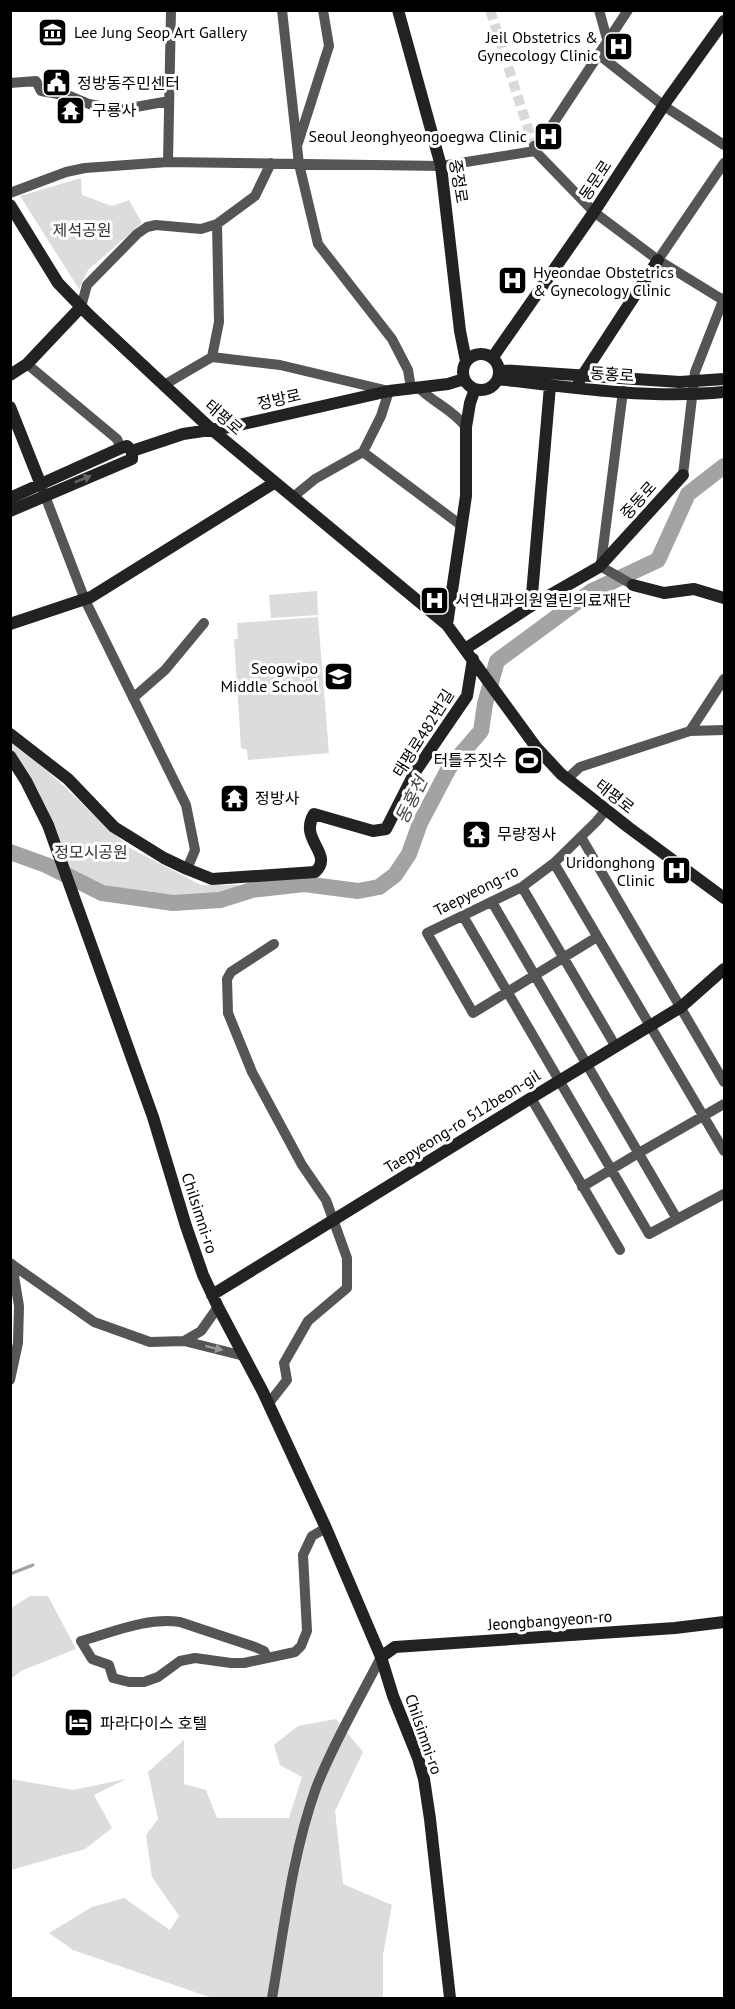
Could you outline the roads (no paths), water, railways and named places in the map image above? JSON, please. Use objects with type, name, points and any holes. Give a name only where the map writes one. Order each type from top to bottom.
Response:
[{"type":"main road","name":"중정로","points":[[398,10],[441,166],[460,331],[466,361]]},
{"type":"main road","name":"동문로","points":[[493,357],[724,21]]},
{"type":"main road","name":"태평로","points":[[10,205],[58,283],[81,307],[211,429],[447,625]]},
{"type":"main road","points":[[576,388],[658,260]]},
{"type":"main road","points":[[10,375],[27,364],[81,307]]},
{"type":"main road","points":[[478,354],[493,357],[497,362],[499,375],[490,388],[475,389],[468,384],[464,379],[463,368],[466,361],[478,354]]},
{"type":"main road","name":"동홍로","points":[[499,375],[582,376],[724,392]]},
{"type":"main road","name":"동홍로","points":[[499,375],[550,386],[623,391],[693,388],[724,379]]},
{"type":"main road","name":"정방로","points":[[10,511],[43,490],[127,449],[183,434],[231,427],[389,391],[448,384],[464,379]]},
{"type":"main road","points":[[531,606],[550,386]]},
{"type":"main road","points":[[471,657],[447,625],[466,496],[466,427],[475,389]]},
{"type":"main road","points":[[10,407],[43,490]]},
{"type":"main road","name":"중동로","points":[[471,657],[531,606],[601,565],[683,475]]},
{"type":"main road","points":[[10,624],[85,600],[274,483]]},
{"type":"main road","name":"정방로","points":[[10,498],[43,490]]},
{"type":"main road","points":[[633,585],[664,593],[694,589],[724,598]]},
{"type":"main road","name":"태평로","points":[[471,657],[536,747],[567,779],[724,898]]},
{"type":"main road","name":"태평로482번길","points":[[10,734],[68,779],[114,826],[164,858],[187,869],[212,879],[315,872],[321,867],[322,857],[309,834],[310,821],[314,814],[374,831],[386,829],[415,772],[467,696],[471,657]]},
{"type":"main road","name":"Chilsimni-ro","points":[[10,756],[26,781],[48,825],[153,1118],[186,1226],[212,1295],[268,1403],[326,1527],[381,1657],[393,1696],[410,1734],[424,1779],[450,1998]]},
{"type":"main road","name":"Taepyeong-ro 512beon-gil","points":[[212,1295],[585,1064],[650,1027],[681,1007],[724,969]]},
{"type":"main road","name":"Jeongbangyeon-ro","points":[[381,1657],[395,1647],[675,1628],[724,1622]]},
{"type":"street","points":[[168,162],[171,10]]},
{"type":"street","points":[[282,10],[299,164],[318,244],[392,339],[415,388],[455,414],[466,427]]},
{"type":"street","points":[[297,147],[329,46],[323,10]]},
{"type":"street","points":[[599,10],[607,39]]},
{"type":"street","points":[[10,193],[66,172],[85,168],[168,162],[441,166],[534,148],[628,10]]},
{"type":"street","points":[[598,54],[664,106],[724,145]]},
{"type":"street","points":[[10,82],[36,81],[41,91],[70,96],[89,104],[119,110],[169,102]]},
{"type":"street","points":[[534,148],[594,212],[658,260],[724,299]]},
{"type":"street","points":[[81,307],[87,285],[137,234],[147,227],[156,225],[201,229],[217,224],[255,196],[271,163]]},
{"type":"street","points":[[658,260],[724,164]]},
{"type":"street","points":[[212,357],[219,322],[217,224]]},
{"type":"street","name":"중동로","points":[[683,475],[695,372],[724,299]]},
{"type":"street","points":[[164,385],[212,357],[280,365],[389,391],[381,416],[363,452],[315,479],[293,497]]},
{"type":"street","points":[[27,364],[127,449]]},
{"type":"street","points":[[623,391],[601,565],[633,585]]},
{"type":"street","points":[[363,452],[462,526]]},
{"type":"street","points":[[43,490],[85,600],[186,805],[195,850],[187,869]]},
{"type":"street","points":[[133,698],[165,670],[204,623]]},
{"type":"street","points":[[690,730],[724,680]]},
{"type":"street","points":[[567,779],[580,767],[690,730],[724,730]]},
{"type":"street","name":"Taepyeong-ro","points":[[508,991],[473,1013],[427,933],[522,887],[554,863],[606,810]]},
{"type":"street","points":[[582,837],[724,1082]]},
{"type":"street","points":[[554,863],[724,1151]]},
{"type":"street","points":[[522,887],[616,1047]]},
{"type":"street","points":[[492,902],[677,1219]]},
{"type":"street","points":[[463,916],[649,1234],[724,1194]]},
{"type":"street","points":[[508,991],[597,937]]},
{"type":"street","points":[[268,1403],[287,1380],[284,1363],[308,1321],[347,1288],[346,1258],[326,1200],[302,1165],[249,1066],[228,1012],[227,979],[231,972],[274,944]]},
{"type":"street","points":[[531,1098],[620,1250]]},
{"type":"street","points":[[582,1187],[724,1104]]},
{"type":"street","points":[[11,1264],[94,1322],[150,1342],[184,1341],[244,1356]]},
{"type":"street","points":[[10,1380],[18,1343],[19,1306],[11,1264]]},
{"type":"street","points":[[184,1341],[201,1331],[218,1307]]},
{"type":"street","points":[[267,1657],[264,1651],[255,1647],[180,1622],[167,1620],[152,1621],[81,1641],[92,1659],[109,1665],[113,1678],[129,1682],[144,1682],[158,1677],[180,1661],[195,1658],[231,1664],[295,1652],[305,1639],[303,1555],[312,1536],[326,1527]]},
{"type":"street","points":[[272,1998],[293,1879],[315,1791],[329,1755],[340,1739],[381,1657]]},
{"type":"waterway","name":"동홍천","points":[[10,852],[46,865],[102,893],[173,903],[220,900],[252,890],[304,884],[358,891],[379,887],[395,875],[409,854],[420,823],[449,768],[481,731],[485,704],[497,661],[592,591],[658,560],[688,494],[724,466]]},
{"type":"waterway","points":[[10,1574],[33,1565]]},
{"type":"tunnel","points":[[490,10],[533,144]]},
{"type":"place","name":"Lee Jung Seop Art Gallery","points":[[53,32]]},
{"type":"place","name":"Jeil Obstetrics & Gynecology Clinic","points":[[619,46]]},
{"type":"place","name":"정방동주민센터","points":[[56,83]]},
{"type":"place","name":"구룡사","points":[[71,110]]},
{"type":"place","name":"Seoul Jeonghyeongoegwa Clinic","points":[[548,136]]},
{"type":"place","name":"Hyeondae Obstetrics & Gynecology Clinic","points":[[512,281]]},
{"type":"place","name":"서연내과의원열린의료재단","points":[[434,600]]},
{"type":"place","name":"Seogwipo Middle School","points":[[339,677]]},
{"type":"place","name":"터틀주짓수","points":[[528,760]]},
{"type":"place","name":"정방사","points":[[234,798]]},
{"type":"place","name":"무량정사","points":[[476,834]]},
{"type":"place","name":"Uridonghong Clinic","points":[[676,871]]},
{"type":"place","name":"파라다이스 호텔","points":[[79,1723]]},
{"type":"park label","name":"제석공원","points":[[82,230]]},
{"type":"park label","name":"정모시공원","points":[[91,852]]}]
